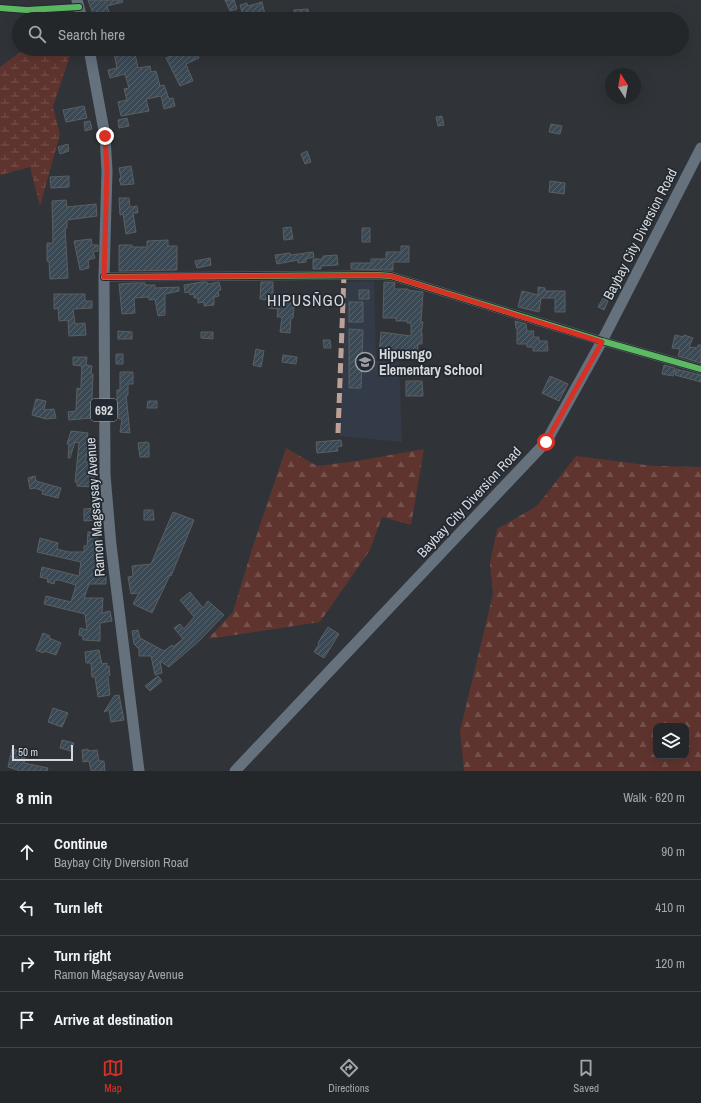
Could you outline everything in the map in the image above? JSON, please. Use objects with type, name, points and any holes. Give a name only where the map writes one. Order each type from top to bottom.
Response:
[{"type":"main road","name":"Ramon Magsaysay Avenue","points":[[90,56],[105,136],[107,171],[104,277],[105,474],[111,545],[139,771]]},
{"type":"main road","name":"Baybay City Diversion Road","points":[[235,771],[546,442],[602,342],[701,148]]},
{"type":"street","points":[[0,8],[27,10],[78,4]]},
{"type":"street","points":[[104,277],[391,276],[602,342],[701,369]]},
{"type":"shaded area","name":"Hipusngo Elementary School","points":[[374,281],[376,361],[399,362],[402,442],[339,436],[347,282]]},
{"type":"green space","points":[[15,56],[70,56],[53,107],[60,134],[40,206],[30,167],[0,175],[0,67]]},
{"type":"green space","points":[[286,448],[317,466],[357,461],[424,449],[411,525],[382,517],[370,550],[320,622],[208,639],[233,612],[252,549]]},
{"type":"green space","points":[[576,456],[654,466],[701,467],[701,771],[464,771],[460,731],[493,594],[490,563],[497,529],[537,506]]},
{"type":"building","points":[[88,0],[122,0],[123,2],[107,6],[109,12],[92,12]]},
{"type":"building","points":[[225,0],[234,0],[237,9],[230,11]]},
{"type":"building","points":[[262,2],[264,12],[242,12],[240,5],[247,3],[248,6]]},
{"type":"building","points":[[308,9],[308,12],[294,12],[294,10]]},
{"type":"building","points":[[115,56],[135,56],[138,68],[150,66],[151,72],[156,71],[160,86],[164,85],[169,99],[173,98],[175,106],[164,109],[161,96],[146,99],[149,111],[121,116],[118,102],[127,100],[124,89],[129,88],[125,74],[110,78],[108,70],[117,68]]},
{"type":"building","points":[[170,56],[198,56],[199,58],[186,64],[193,81],[180,86],[166,58]]},
{"type":"building","points":[[84,106],[87,118],[66,122],[63,110]]},
{"type":"building","points":[[442,116],[444,125],[438,126],[436,117]]},
{"type":"building","points":[[127,118],[129,126],[119,128],[118,120]]},
{"type":"building","points":[[90,121],[92,129],[85,131],[84,122]]},
{"type":"building","points":[[551,124],[562,126],[560,134],[549,132]]},
{"type":"building","points":[[68,144],[69,151],[60,154],[58,147]]},
{"type":"building","points":[[307,151],[311,162],[305,164],[301,154]]},
{"type":"building","points":[[131,166],[134,184],[121,185],[119,179],[121,178],[119,168]]},
{"type":"building","points":[[69,176],[69,187],[51,188],[50,177]]},
{"type":"building","points":[[550,181],[565,183],[564,194],[549,192]]},
{"type":"building","points":[[119,198],[129,198],[130,207],[137,206],[138,213],[133,213],[136,232],[126,234],[123,214],[120,215]]},
{"type":"building","points":[[66,200],[67,207],[96,204],[97,216],[67,220],[67,228],[65,228],[68,278],[50,279],[49,261],[47,261],[47,243],[53,243],[52,201]]},
{"type":"building","points":[[291,227],[293,239],[284,240],[283,228]]},
{"type":"building","points":[[362,228],[370,228],[370,242],[362,242]]},
{"type":"building","points":[[91,239],[92,245],[98,245],[98,251],[93,252],[95,258],[88,260],[89,268],[80,270],[74,241]]},
{"type":"building","points":[[168,240],[168,246],[177,246],[177,270],[119,271],[119,245],[147,247],[147,241]]},
{"type":"building","points":[[401,246],[409,246],[409,262],[393,262],[393,270],[351,269],[351,263],[371,263],[371,259],[386,259],[386,252],[401,252]]},
{"type":"building","points":[[313,252],[314,257],[306,259],[306,262],[298,263],[298,260],[277,264],[275,255],[290,253],[291,255]]},
{"type":"building","points":[[337,255],[338,265],[321,266],[321,269],[313,269],[313,259],[323,259],[323,256]]},
{"type":"building","points":[[210,258],[211,265],[197,268],[195,261]]},
{"type":"building","points":[[207,282],[208,284],[219,282],[221,290],[218,291],[219,296],[214,297],[214,305],[204,306],[204,302],[198,303],[198,298],[194,298],[194,294],[190,295],[189,292],[185,293],[184,285]]},
{"type":"building","points":[[261,282],[273,282],[273,296],[295,298],[290,333],[280,332],[282,317],[277,317],[278,309],[268,308],[269,300],[260,299]]},
{"type":"building","points":[[384,282],[395,283],[394,289],[408,289],[423,292],[421,322],[423,322],[421,333],[422,344],[418,344],[417,360],[379,354],[381,332],[411,336],[411,323],[407,323],[408,321],[396,321],[396,318],[383,318]]},
{"type":"building","points":[[134,283],[155,285],[155,288],[179,287],[179,291],[165,294],[165,315],[158,316],[155,299],[149,300],[149,297],[134,298],[135,313],[122,314],[119,284]]},
{"type":"building","points":[[538,287],[545,288],[545,291],[565,291],[565,312],[555,312],[555,298],[541,298],[539,312],[518,307],[522,291],[538,295]]},
{"type":"building","points":[[359,290],[369,290],[369,299],[359,299]]},
{"type":"building","points":[[54,294],[85,294],[85,301],[92,301],[92,308],[73,309],[75,324],[85,323],[86,335],[69,336],[68,320],[59,321],[58,308],[54,309]]},
{"type":"building","points":[[603,298],[608,301],[604,310],[598,307]]},
{"type":"building","points":[[349,302],[363,302],[363,322],[349,322]]},
{"type":"building","points":[[515,321],[526,324],[527,331],[534,331],[533,337],[539,337],[539,341],[547,341],[548,351],[533,351],[533,347],[527,347],[527,344],[517,344],[517,328]]},
{"type":"building","points":[[349,329],[363,330],[361,388],[349,388]]},
{"type":"building","points":[[118,331],[132,332],[132,339],[118,339]]},
{"type":"building","points":[[201,332],[213,332],[213,339],[201,338]]},
{"type":"building","points":[[675,335],[684,337],[684,335],[693,338],[689,347],[697,348],[698,345],[701,345],[701,363],[678,356],[680,349],[672,348]]},
{"type":"building","points":[[323,340],[330,340],[331,348],[324,348]]},
{"type":"building","points":[[256,349],[264,351],[261,367],[253,365]]},
{"type":"building","points":[[116,354],[123,354],[123,364],[116,364]]},
{"type":"building","points":[[283,355],[297,357],[296,364],[282,362]]},
{"type":"building","points":[[73,357],[87,357],[86,365],[92,366],[91,418],[69,420],[68,412],[76,411],[77,388],[81,389],[82,366],[73,365]]},
{"type":"building","points":[[664,365],[675,368],[673,376],[662,374]]},
{"type":"building","points":[[676,369],[701,375],[701,382],[675,375]]},
{"type":"building","points":[[120,372],[133,372],[133,384],[128,384],[128,395],[126,395],[130,433],[120,432],[122,419],[119,419],[117,390],[120,390]]},
{"type":"building","points":[[550,376],[568,384],[559,401],[542,393]]},
{"type":"building","points":[[406,381],[422,381],[423,396],[406,396]]},
{"type":"building","points":[[36,399],[46,401],[44,410],[54,409],[56,418],[46,419],[32,415]]},
{"type":"building","points":[[148,401],[157,401],[157,408],[147,408]]},
{"type":"building","points":[[71,431],[88,433],[87,440],[90,441],[85,462],[92,462],[92,475],[94,475],[93,487],[77,486],[77,482],[75,482],[79,443],[75,442],[70,458],[68,458],[69,444],[67,444]]},
{"type":"building","points":[[341,440],[342,446],[337,447],[338,451],[317,453],[316,442]]},
{"type":"building","points":[[138,443],[149,443],[149,457],[140,457]]},
{"type":"building","points":[[35,476],[36,481],[61,488],[58,498],[42,494],[43,491],[35,488],[30,489],[28,478]]},
{"type":"building","points":[[97,508],[97,520],[84,521],[84,509]]},
{"type":"building","points":[[144,510],[153,510],[154,520],[144,520]]},
{"type":"building","points":[[173,512],[194,520],[171,576],[170,575],[152,613],[133,604],[139,593],[131,594],[128,577],[133,576],[132,566],[151,564]]},
{"type":"building","points":[[88,532],[97,532],[97,548],[101,548],[101,569],[102,576],[106,576],[106,584],[89,584],[84,598],[103,598],[102,613],[110,611],[112,621],[100,623],[100,641],[83,640],[83,636],[79,635],[80,628],[87,630],[85,614],[44,604],[46,596],[71,602],[76,585],[59,580],[55,580],[54,584],[47,582],[48,579],[40,577],[42,567],[79,576],[81,562],[37,552],[40,538],[58,543],[57,549],[69,552],[84,552],[84,546],[87,546]]},
{"type":"building","points":[[190,592],[203,608],[208,601],[224,615],[199,641],[169,667],[160,661],[162,673],[155,675],[151,656],[139,656],[139,649],[134,644],[132,631],[138,630],[140,638],[164,651],[172,645],[173,647],[183,639],[174,628],[180,624],[184,629],[194,617],[180,600]]},
{"type":"building","points":[[328,627],[339,634],[324,658],[314,652]]},
{"type":"building","points":[[43,633],[50,636],[49,638],[61,643],[56,655],[44,651],[43,653],[36,650]]},
{"type":"building","points":[[99,650],[102,664],[107,663],[107,667],[109,666],[110,675],[108,678],[110,695],[98,697],[95,677],[92,677],[91,663],[86,663],[85,652]]},
{"type":"building","points":[[158,676],[162,681],[150,691],[145,686]]},
{"type":"building","points":[[119,695],[124,720],[111,722],[109,710],[104,712],[114,696]]},
{"type":"building","points":[[53,708],[68,713],[62,727],[48,722]]},
{"type":"building","points":[[62,740],[74,743],[71,751],[60,748]]},
{"type":"building","points":[[12,749],[26,753],[24,763],[48,768],[47,771],[18,771],[8,767]]},
{"type":"building","points":[[88,749],[88,751],[97,750],[99,761],[104,761],[105,771],[91,771],[89,761],[83,762],[82,750]]},
{"type":"marked path","points":[[338,433],[344,275]]},
{"type":"cycle path","points":[[0,8],[27,10],[79,7]]},
{"type":"cycle path","points":[[104,277],[391,276],[602,341],[701,369]]},
{"type":"place","name":"Hipusngo Elementary School","points":[[365,362]]},
{"type":"district","name":"HIPUSÑGO","points":[[306,300]]},
{"type":"route","points":[[105,136],[107,171],[104,277],[391,276],[409,283],[602,342],[546,442]]}]
